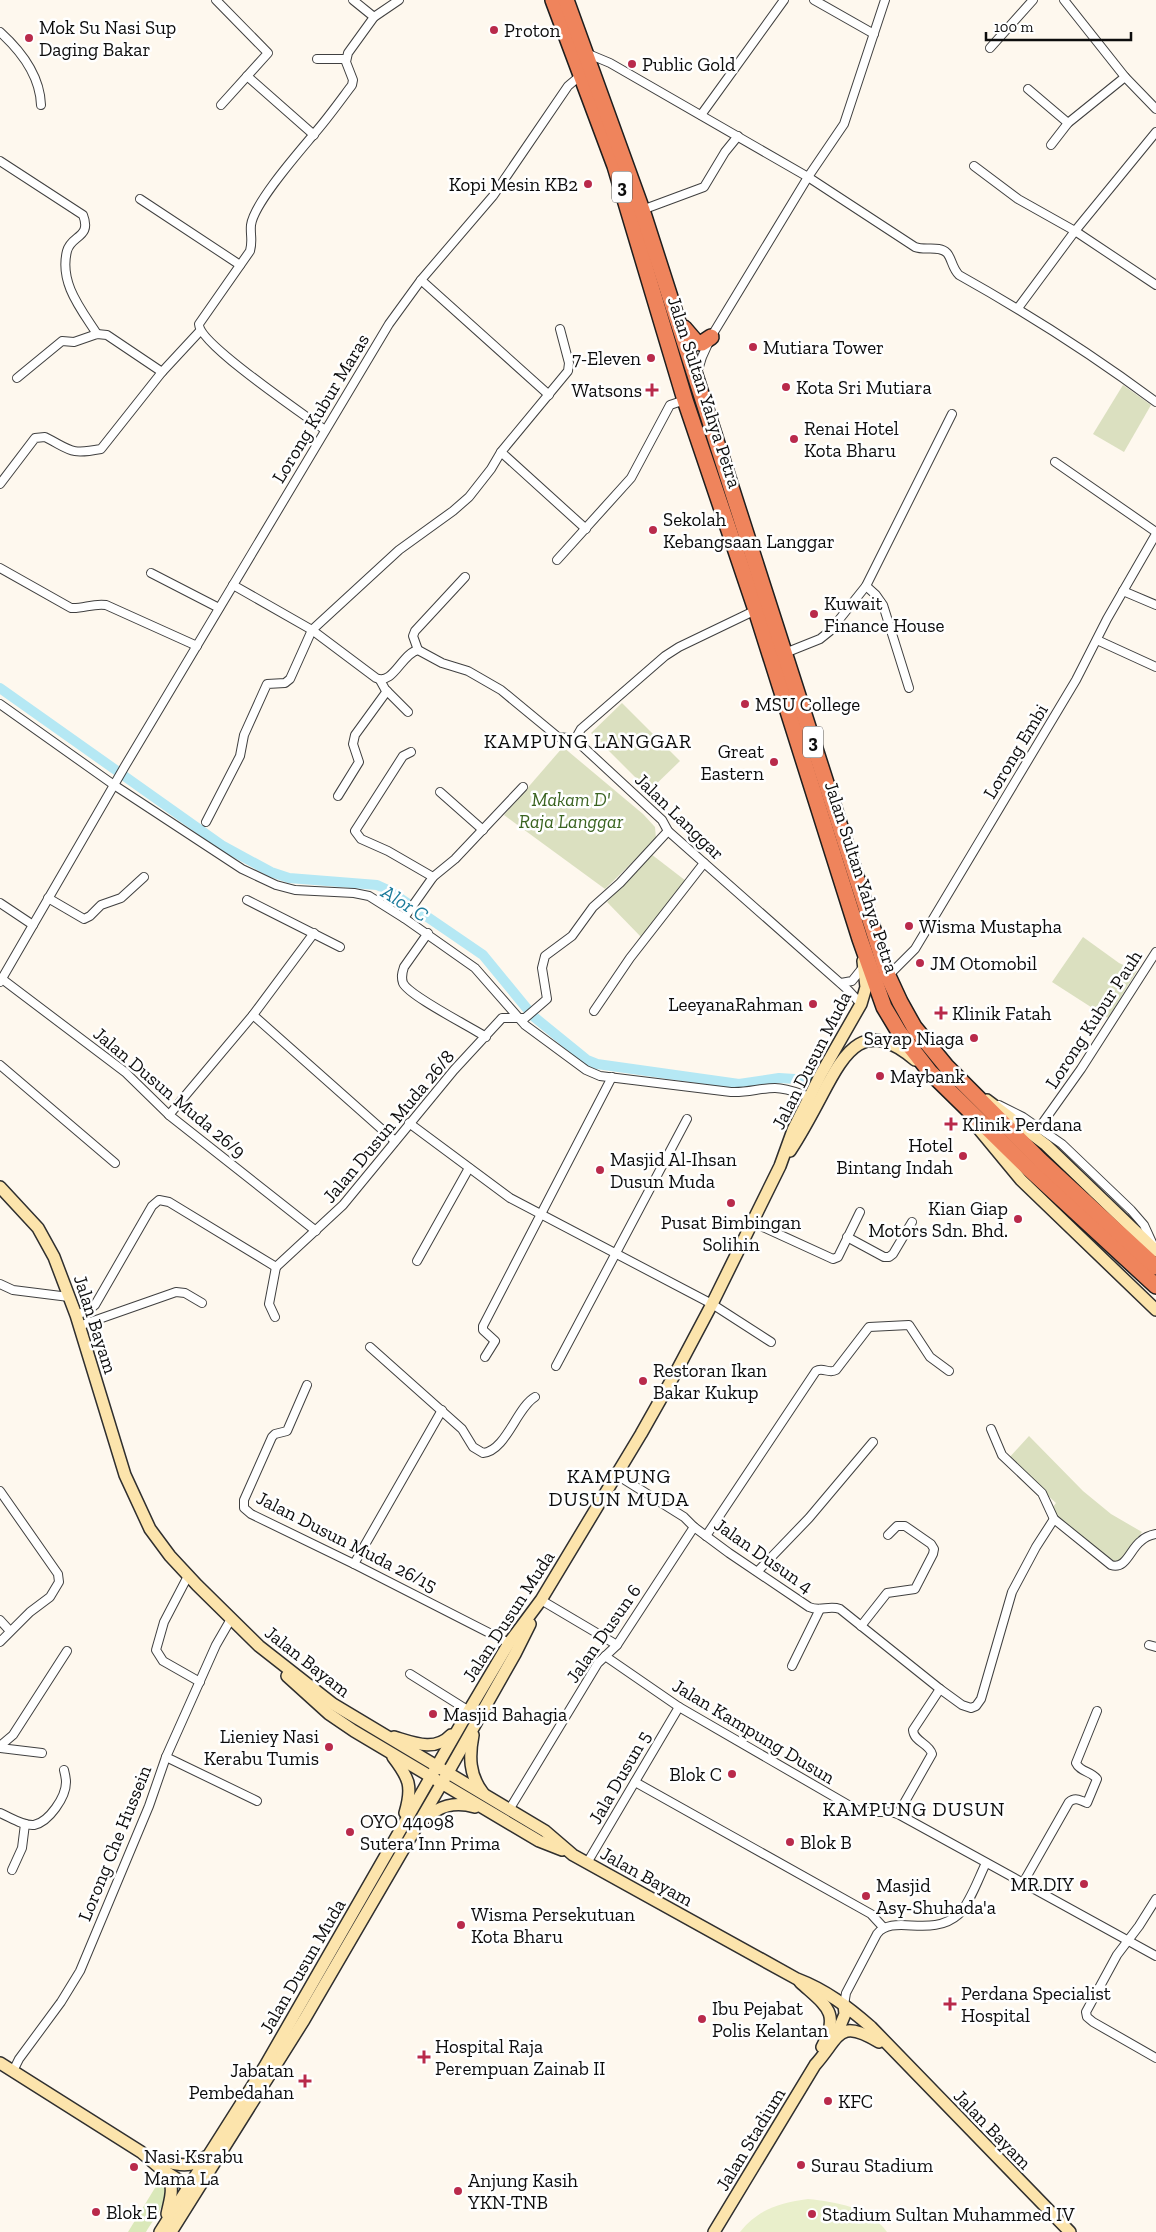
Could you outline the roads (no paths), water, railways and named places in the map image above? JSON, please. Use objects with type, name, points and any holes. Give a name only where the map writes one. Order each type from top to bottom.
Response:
[{"type":"highway","name":"Jalan Sultan Yahya Petra","points":[[553,0],[624,194],[684,400],[756,610],[860,939],[884,1007],[899,1032],[935,1077]]},
{"type":"highway","name":"Jalan Sultan Yahya Petra","points":[[566,0],[642,210],[888,976],[914,1027],[946,1066],[967,1086]]},
{"type":"highway","points":[[677,318],[696,342],[702,343],[712,337]]},
{"type":"highway","points":[[935,1077],[1156,1267]]},
{"type":"highway","points":[[967,1086],[1034,1164],[1156,1286]]},
{"type":"main road","name":"Jalan Dusun Muda","points":[[165,2230],[195,2186],[212,2149],[405,1834],[433,1771],[509,1643],[541,1600],[617,1475],[712,1304],[780,1166],[793,1130],[861,1004],[866,987],[860,939]]},
{"type":"main road","name":"Jalan Dusun Muda","points":[[780,1166],[801,1135],[835,1071],[852,1048],[874,1039],[897,1045],[935,1077]]},
{"type":"main road","name":"Jalan Sultan Yahya Petra","points":[[935,1077],[1021,1180],[1156,1310]]},
{"type":"main road","name":"Jalan Sultan Yahya Petra","points":[[967,1086],[1009,1115],[1046,1145],[1156,1251]]},
{"type":"main road","name":"Jalan Bayam","points":[[0,1187],[38,1228],[54,1257],[77,1321],[125,1475],[150,1529],[188,1576],[259,1646],[333,1704],[378,1732],[433,1771]]},
{"type":"main road","points":[[0,2063],[195,2186],[304,2020],[405,1834],[445,1779],[475,1726],[515,1654],[541,1600]]},
{"type":"main road","points":[[259,1646],[303,1692],[329,1714],[389,1752],[433,1771],[495,1815],[540,1841],[572,1855]]},
{"type":"main road","points":[[378,1732],[431,1746],[441,1743],[449,1737],[466,1715]]},
{"type":"main road","points":[[475,1726],[470,1750],[471,1770],[479,1788],[487,1797]]},
{"type":"main road","points":[[389,1752],[403,1770],[410,1788],[405,1834]]},
{"type":"main road","name":"Jalan Bayam","points":[[445,1779],[487,1797],[545,1831],[572,1855],[797,1979],[817,1986],[844,2005],[871,2028],[1070,2232]]},
{"type":"main road","points":[[405,1834],[430,1814],[448,1804],[466,1804],[495,1815]]},
{"type":"main road","name":"Jalan Bayam","points":[[797,1979],[821,2002],[831,2016],[830,2031],[818,2053],[815,2065]]},
{"type":"main road","points":[[833,2041],[845,2014],[844,2005]]},
{"type":"main road","name":"Jalan Bayam","points":[[815,2065],[833,2041],[841,2034],[853,2030],[867,2035],[892,2050]]},
{"type":"main road","name":"Jalan Stadium","points":[[714,2232],[815,2065]]},
{"type":"main road","points":[[159,2164],[190,2165],[197,2163],[212,2149]]},
{"type":"main road","points":[[159,2164],[169,2179],[172,2190],[165,2230]]},
{"type":"street","points":[[216,0],[268,53],[220,105]]},
{"type":"street","points":[[353,0],[374,17]]},
{"type":"street","points":[[0,484],[35,438],[45,437],[65,449],[80,453],[100,449],[162,372],[200,331],[201,321],[250,251],[253,242],[251,224],[260,204],[290,162],[314,135],[352,85],[353,80],[346,59],[348,53],[374,17],[398,0]]},
{"type":"street","points":[[701,115],[784,0]]},
{"type":"street","points":[[814,0],[874,34]]},
{"type":"street","points":[[696,377],[702,357],[712,337],[808,177],[844,124],[885,0]]},
{"type":"street","points":[[990,48],[1032,0]]},
{"type":"street","points":[[1064,0],[1125,77],[1156,109]]},
{"type":"street","points":[[0,32],[17,48],[34,76],[40,90],[41,105]]},
{"type":"street","points":[[586,53],[610,62],[808,177],[915,247],[924,250],[942,250],[948,254],[954,270],[959,274],[1018,308],[1120,375],[1156,402]]},
{"type":"street","points":[[317,59],[346,59]]},
{"type":"street","name":"Lorong Kubur Maras","points":[[1,981],[125,766],[388,324],[421,280],[493,196],[568,86],[581,75]]},
{"type":"street","points":[[247,76],[314,135]]},
{"type":"street","points":[[1051,145],[1068,123],[1125,77]]},
{"type":"street","points":[[1028,89],[1068,123]]},
{"type":"street","points":[[1018,308],[1075,231],[1156,132]]},
{"type":"street","points":[[642,210],[704,187],[725,152],[738,136]]},
{"type":"street","points":[[0,161],[83,215],[86,223],[85,230],[67,250],[66,264],[70,292],[97,334]]},
{"type":"street","points":[[974,166],[1018,199],[1075,231],[1156,284]]},
{"type":"street","points":[[140,199],[240,265]]},
{"type":"street","points":[[421,280],[549,395]]},
{"type":"street","points":[[206,822],[240,756],[244,735],[263,689],[267,684],[285,683],[290,679],[312,630],[399,550],[464,502],[566,374],[570,365],[560,329]]},
{"type":"street","points":[[200,331],[241,368],[325,430]]},
{"type":"street","points":[[17,378],[62,341],[74,342],[97,334],[115,339],[162,372]]},
{"type":"street","points":[[678,379],[712,337]]},
{"type":"street","points":[[557,560],[633,476],[670,405],[684,400]]},
{"type":"street","points":[[785,653],[816,641],[825,635],[866,586],[952,414]]},
{"type":"street","points":[[502,452],[586,528]]},
{"type":"street","points":[[1055,462],[1156,533]]},
{"type":"street","name":"Lorong Embi","points":[[888,976],[915,949],[1076,680],[1123,590],[1156,533]]},
{"type":"street","points":[[0,568],[71,608],[81,609],[89,605],[106,605],[196,646]]},
{"type":"street","points":[[151,573],[219,608]]},
{"type":"street","points":[[465,577],[415,631],[413,636],[418,650],[442,663],[468,671],[501,690],[558,737],[578,739],[580,729],[665,656],[679,647],[756,610]]},
{"type":"street","points":[[233,585],[312,630],[380,680],[387,691],[408,712]]},
{"type":"street","points":[[866,586],[883,605],[909,688]]},
{"type":"street","points":[[1123,590],[1156,605]]},
{"type":"street","points":[[1097,640],[1156,667]]},
{"type":"street","points":[[380,680],[386,678],[409,655],[418,650]]},
{"type":"street","points":[[338,796],[359,762],[353,744],[355,735],[387,691]]},
{"type":"street","points":[[0,704],[116,782],[200,843],[242,869],[276,885],[295,890],[369,896],[406,915],[475,968],[523,1018],[528,1027],[586,1070],[612,1078],[745,1093],[774,1088],[790,1090],[810,1097]]},
{"type":"street","name":"Jalan Langgar","points":[[578,739],[581,745],[662,820],[668,831],[841,983],[861,1004]]},
{"type":"street","points":[[411,752],[403,756],[355,831],[361,840],[388,851],[433,877]]},
{"type":"street","points":[[406,915],[433,877],[456,859],[523,787]]},
{"type":"street","points":[[440,792],[483,830]]},
{"type":"street","points":[[523,1018],[539,1007],[547,997],[542,968],[545,956],[572,936],[593,907],[620,883],[668,831]]},
{"type":"street","points":[[594,1011],[630,958],[704,863]]},
{"type":"street","points":[[48,898],[84,919],[90,916],[100,905],[121,898],[144,877]]},
{"type":"street","points":[[248,900],[340,947]]},
{"type":"street","points":[[0,903],[33,925]]},
{"type":"street","points":[[428,933],[404,968],[402,974],[403,982],[414,994],[486,1037]]},
{"type":"street","points":[[169,1115],[253,1015],[314,934]]},
{"type":"street","name":"Lorong Kubur Pauh","points":[[1039,1128],[1081,1069],[1156,952]]},
{"type":"street","points":[[841,983],[852,981],[864,966]]},
{"type":"street","name":"Jalan Dusun Muda 26/9","points":[[1,981],[125,1072],[169,1115],[316,1231]]},
{"type":"street","points":[[253,1015],[395,1141]]},
{"type":"street","name":"Jalan Dusun Muda 26/8","points":[[276,1267],[343,1205],[454,1070],[504,1017],[523,1018]]},
{"type":"street","points":[[0,1065],[115,1163]]},
{"type":"street","points":[[485,1357],[495,1341],[482,1327],[612,1078]]},
{"type":"street","points":[[983,1097],[1019,1115],[1062,1144],[1131,1210],[1144,1225],[1156,1251]]},
{"type":"street","points":[[556,1366],[687,1119]]},
{"type":"street","points":[[409,1123],[504,1194],[712,1304],[771,1342]]},
{"type":"street","points":[[417,1261],[469,1168]]},
{"type":"street","points":[[77,1321],[95,1305],[152,1206],[159,1200],[168,1202],[276,1267],[269,1304],[275,1317]]},
{"type":"street","points":[[752,1222],[833,1260],[838,1257],[860,1212]]},
{"type":"street","points":[[848,1237],[884,1257],[889,1257],[893,1254],[912,1222]]},
{"type":"street","points":[[0,1284],[13,1290],[69,1297]]},
{"type":"street","points":[[77,1321],[176,1292],[185,1293],[202,1303]]},
{"type":"street","points":[[706,1536],[816,1371],[832,1372],[836,1370],[869,1327],[909,1325],[930,1357],[948,1371]]},
{"type":"street","points":[[370,1347],[462,1428],[473,1447],[483,1453],[489,1452],[516,1421],[529,1401],[535,1397]]},
{"type":"street","name":"Jalan Dusun Muda 26/15","points":[[307,1385],[288,1429],[284,1433],[276,1434],[272,1437],[243,1504],[244,1508],[251,1514],[509,1643]]},
{"type":"street","points":[[354,1564],[442,1410]]},
{"type":"street","points":[[991,1429],[1002,1455],[1042,1493],[1054,1519],[1111,1566],[1117,1567],[1122,1564],[1140,1541],[1156,1534]]},
{"type":"street","points":[[758,1572],[809,1518],[872,1442]]},
{"type":"street","name":"Jalan Dusun 4","points":[[617,1475],[684,1516],[706,1536],[810,1607],[840,1609],[940,1689],[967,1708],[979,1704],[1012,1592],[1036,1547],[1054,1519]]},
{"type":"street","points":[[0,1491],[58,1574],[60,1582],[50,1596],[0,1642]]},
{"type":"street","points":[[861,1626],[887,1593],[915,1589],[934,1554],[934,1548],[931,1544],[902,1525],[897,1526],[888,1535]]},
{"type":"street","name":"Jalan Dusun 6","points":[[509,1810],[598,1663],[616,1645],[694,1526]]},
{"type":"street","points":[[188,1576],[164,1622],[156,1650],[163,1661],[200,1682]]},
{"type":"street","points":[[541,1600],[616,1645]]},
{"type":"street","points":[[792,1666],[820,1609]]},
{"type":"street","name":"Lorong Che Hussein","points":[[13,2071],[19,2058],[61,2002],[80,1971],[150,1806],[166,1757],[216,1645],[231,1619]]},
{"type":"street","points":[[0,1620],[10,1631]]},
{"type":"street","points":[[0,1747],[13,1735],[67,1651]]},
{"type":"street","name":"Jalan Kampung Dusun","points":[[605,1656],[679,1707],[863,1813],[890,1811],[898,1814],[1156,1956]]},
{"type":"street","points":[[410,1674],[466,1715]]},
{"type":"street","points":[[898,1814],[932,1754],[930,1749],[916,1738],[913,1730],[940,1689]]},
{"type":"street","name":"Jala Dusun 5","points":[[587,1863],[679,1707]]},
{"type":"street","points":[[1023,1883],[1069,1802],[1073,1799],[1078,1799],[1087,1803],[1096,1784],[1097,1779],[1094,1775],[1079,1768],[1076,1763],[1097,1711]]},
{"type":"street","points":[[0,1747],[42,1753]]},
{"type":"street","points":[[166,1757],[257,1801]]},
{"type":"street","points":[[0,1813],[25,1824],[34,1825],[45,1820],[64,1792],[67,1781],[64,1770]]},
{"type":"street","points":[[635,1782],[871,1914],[883,1927]]},
{"type":"street","points":[[12,1870],[22,1848],[25,1824]]},
{"type":"street","points":[[844,2005],[846,1993],[877,1934],[883,1927],[892,1925],[936,1926],[956,1916],[963,1908],[986,1863]]},
{"type":"street","points":[[1156,1899],[1116,1955],[1086,2012],[1087,2017],[1093,2022],[1156,2058]]},
{"type":"waterway","name":"Alor C","points":[[0,688],[223,846],[271,872],[289,878],[377,885],[388,890],[483,955],[533,1016],[587,1060],[597,1064],[739,1084],[779,1078],[811,1080]]},
{"type":"place","name":"Proton","points":[[494,30]]},
{"type":"place","name":"Mok Su Nasi Sup Daging Bakar","points":[[29,38]]},
{"type":"place","name":"Public Gold","points":[[632,64]]},
{"type":"place","name":"Kopi Mesin KB2","points":[[588,184]]},
{"type":"place","name":"Mutiara Tower","points":[[753,347]]},
{"type":"place","name":"7-Eleven","points":[[651,358]]},
{"type":"place","name":"Kota Sri Mutiara","points":[[786,387]]},
{"type":"place","name":"Watsons","points":[[652,390]]},
{"type":"place","name":"Renai Hotel Kota Bharu","points":[[794,439]]},
{"type":"place","name":"Sekolah Kebangsaan Langgar","points":[[653,530]]},
{"type":"place","name":"Kuwait Finance House","points":[[814,614]]},
{"type":"place","name":"MSU College","points":[[745,704]]},
{"type":"place","name":"Great Eastern","points":[[774,762]]},
{"type":"place","name":"Wisma Mustapha","points":[[909,926]]},
{"type":"place","name":"JM Otomobil","points":[[920,963]]},
{"type":"place","name":"LeeyanaRahman","points":[[813,1004]]},
{"type":"place","name":"Klinik Fatah","points":[[941,1013]]},
{"type":"place","name":"Sayap Niaga","points":[[974,1038]]},
{"type":"place","name":"Maybank","points":[[880,1076]]},
{"type":"place","name":"Klinik Perdana","points":[[951,1124]]},
{"type":"place","name":"Hotel Bintang Indah","points":[[963,1156]]},
{"type":"place","name":"Masjid Al-Ihsan Dusun Muda","points":[[600,1170]]},
{"type":"place","name":"Pusat Bimbingan Solihin","points":[[731,1203]]},
{"type":"place","name":"Kian Giap Motors Sdn. Bhd.","points":[[1018,1219]]},
{"type":"place","name":"Restoran Ikan Bakar Kukup","points":[[643,1381]]},
{"type":"place","name":"Masjid Bahagia","points":[[433,1714]]},
{"type":"place","name":"Lieniey Nasi Kerabu Tumis","points":[[329,1747]]},
{"type":"place","name":"Blok C","points":[[732,1774]]},
{"type":"place","name":"OYO 44098 Sutera Inn Prima","points":[[350,1832]]},
{"type":"place","name":"Blok B","points":[[790,1842]]},
{"type":"place","name":"MR.DIY","points":[[1084,1884]]},
{"type":"place","name":"Masjid Asy-Shuhada'a","points":[[866,1896]]},
{"type":"place","name":"Wisma Persekutuan Kota Bharu","points":[[461,1925]]},
{"type":"place","name":"Perdana Specialist Hospital","points":[[950,2004]]},
{"type":"place","name":"Ibu Pejabat Polis Kelantan","points":[[702,2019]]},
{"type":"place","name":"Hospital Raja Perempuan Zainab II","points":[[424,2057]]},
{"type":"place","name":"Jabatan Pembedahan","points":[[305,2081]]},
{"type":"place","name":"KFC","points":[[828,2101]]},
{"type":"place","name":"Surau Stadium","points":[[801,2165]]},
{"type":"place","name":"Nasi Ksrabu Mama La","points":[[134,2167]]},
{"type":"place","name":"Anjung Kasih YKN-TNB","points":[[458,2191]]},
{"type":"place","name":"Blok E","points":[[96,2212]]},
{"type":"place","name":"Stadium Sultan Muhammed IV","points":[[812,2214]]},
{"type":"district","name":"KAMPUNG LANGGAR","points":[[588,741]]},
{"type":"district","name":"KAMPUNG DUSUN MUDA","points":[[619,1488]]},
{"type":"district","name":"KAMPUNG DUSUN","points":[[914,1809]]},
{"type":"park label","name":"Makam D' Raja Langgar","points":[[571,810]]}]
